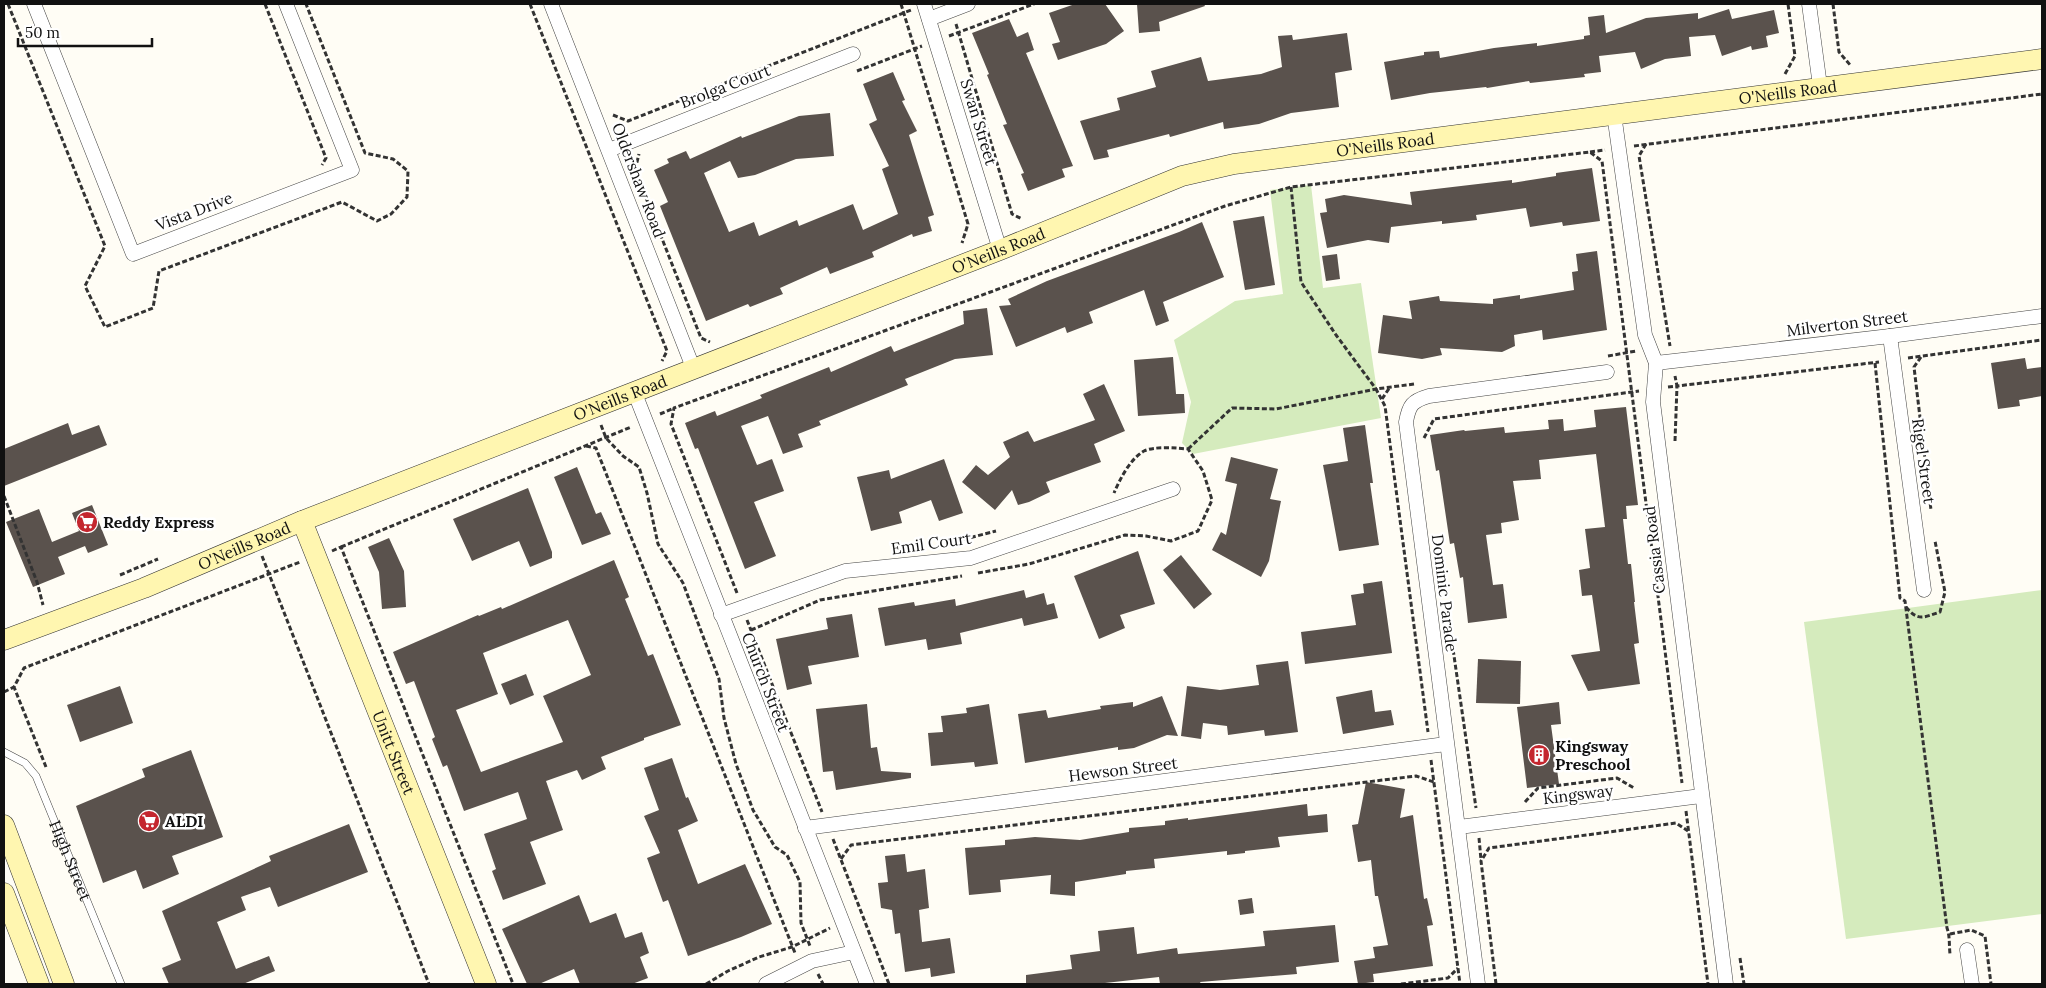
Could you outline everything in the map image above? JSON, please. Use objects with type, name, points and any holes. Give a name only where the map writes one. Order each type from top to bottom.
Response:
[{"type":"street","name":"Vista Drive","points":[[34,4],[132,254],[352,170],[286,4]]},
{"type":"street","name":"Oldershaw Road","points":[[551,4],[691,361]]},
{"type":"street","name":"Swan Street","points":[[924,4],[1000,250]]},
{"type":"street","points":[[929,19],[968,4]]},
{"type":"street","points":[[1809,4],[1819,78]]},
{"type":"street","name":"Brolga Court","points":[[609,150],[853,54]]},
{"type":"street","name":"O'Neills Road","points":[[4,640],[37,618],[144,588],[302,521],[634,391],[691,361],[1000,250],[1182,176],[1234,164],[1614,114],[1819,78],[2042,59]]},
{"type":"street","name":"Cassia Road","points":[[1614,114],[1645,335],[1656,363],[1653,402],[1726,984]]},
{"type":"street","name":"Milverton Street","points":[[1656,363],[2042,316]]},
{"type":"street","name":"Rigel Street","points":[[1890,336],[1924,590]]},
{"type":"street","name":"Dominic Parade","points":[[1478,984],[1406,422],[1408,408],[1417,399],[1429,396],[1607,372]]},
{"type":"street","name":"Church Street","points":[[634,391],[867,984]]},
{"type":"street","name":"Emil Court","points":[[721,615],[845,571],[971,558],[1173,489]]},
{"type":"street","name":"Unitt Street","points":[[302,521],[486,984]]},
{"type":"street","points":[[4,652],[37,618]]},
{"type":"street","name":"Hewson Street","points":[[805,828],[1446,744]]},
{"type":"street","name":"Kingsway","points":[[1458,827],[1701,796]]},
{"type":"street","points":[[4,825],[64,984]]},
{"type":"street","points":[[4,892],[39,984]]},
{"type":"street","points":[[1967,950],[1972,984]]},
{"type":"street","points":[[766,984],[806,964],[854,952]]},
{"type":"lane","name":"High Street","points":[[4,752],[25,763],[36,776],[121,984]]},
{"type":"path","points":[[8,4],[105,246],[85,286],[105,326],[153,308],[159,272],[342,202],[377,221],[392,214],[407,197],[408,171],[393,159],[365,153],[306,4]]},
{"type":"path","points":[[264,4],[326,158],[318,170]]},
{"type":"path","points":[[530,4],[667,351],[661,363],[691,361],[710,342],[717,339]]},
{"type":"path","points":[[901,4],[968,224],[962,243]]},
{"type":"path","points":[[613,115],[628,120],[924,4]]},
{"type":"path","points":[[1785,74],[1795,56],[1788,4]]},
{"type":"path","points":[[1833,4],[1839,52],[1851,66]]},
{"type":"path","points":[[952,10],[1012,214],[1022,220]]},
{"type":"path","points":[[1775,76],[1785,74],[1819,78],[1851,66],[1861,65]]},
{"type":"path","points":[[341,547],[674,408],[1225,206],[1291,187],[1590,152],[2042,94]]},
{"type":"path","points":[[610,106],[701,338],[710,342]]},
{"type":"path","points":[[1646,144],[1639,156],[1669,346],[1675,348]]},
{"type":"path","points":[[1590,152],[1602,160],[1708,984]]},
{"type":"path","points":[[1291,187],[1301,282],[1336,335],[1376,388],[1385,406],[1460,984]]},
{"type":"path","points":[[953,247],[1031,216]]},
{"type":"path","points":[[1424,440],[1434,419],[1677,386],[1893,361],[2042,340]]},
{"type":"path","points":[[1598,357],[1651,349]]},
{"type":"path","points":[[1875,363],[1900,598],[1905,601],[1945,919],[1950,934],[1948,942],[1951,959]]},
{"type":"path","points":[[1188,449],[1232,408],[1276,409],[1376,388],[1419,383]]},
{"type":"path","points":[[1675,447],[1677,386]]},
{"type":"path","points":[[1382,399],[1390,387]]},
{"type":"path","points":[[594,407],[606,438],[623,456],[639,467],[647,493],[658,544],[683,583],[719,679],[724,718],[736,764],[753,810],[775,847],[787,855],[800,882],[801,923],[808,939],[806,964]]},
{"type":"path","points":[[674,408],[671,424],[890,984]]},
{"type":"path","points":[[586,446],[596,448],[792,947],[823,984]]},
{"type":"path","points":[[4,496],[37,582],[43,605],[37,618]]},
{"type":"path","points":[[255,540],[429,984]]},
{"type":"path","points":[[114,577],[161,558]]},
{"type":"path","points":[[4,692],[14,687],[24,668],[268,573]]},
{"type":"path","points":[[43,605],[52,602]]},
{"type":"path","points":[[1451,634],[1475,808],[1483,807]]},
{"type":"path","points":[[14,687],[48,773]]},
{"type":"path","points":[[841,859],[851,845],[1416,776],[1434,782]]},
{"type":"path","points":[[1516,803],[1525,802],[1538,788],[1617,778],[1633,788],[1643,787]]},
{"type":"path","points":[[1672,784],[1682,782]]},
{"type":"path","points":[[1496,984],[1481,862],[1489,848],[1676,823],[1688,832]]},
{"type":"path","points":[[706,984],[728,971],[759,957],[792,947],[862,913]]},
{"type":"path","points":[[1740,955],[1744,984]]},
{"type":"path","points":[[1401,984],[1448,978],[1458,968]]},
{"type":"green space","points":[[1311,185],[1323,288],[1361,283],[1381,418],[1193,454],[1182,443],[1191,402],[1174,340],[1235,301],[1283,294],[1270,190]]},
{"type":"green space","points":[[2042,590],[2042,914],[1846,939],[1804,622]]},
{"type":"building","points":[[1075,4],[1105,4],[1124,31],[1106,44],[1058,60],[1052,44],[1060,42],[1049,13]]},
{"type":"building","points":[[1137,4],[1204,4],[1205,6],[1159,22],[1160,31],[1139,33]]},
{"type":"building","points":[[1729,9],[1732,19],[1774,10],[1779,33],[1766,36],[1768,47],[1752,50],[1751,46],[1722,56],[1715,35],[1689,37],[1691,56],[1665,59],[1641,69],[1635,52],[1599,56],[1601,72],[1584,74],[1585,77],[1530,83],[1529,81],[1487,88],[1430,93],[1391,100],[1384,62],[1424,55],[1424,52],[1439,51],[1440,58],[1494,48],[1537,43],[1537,46],[1584,39],[1584,36],[1590,35],[1588,17],[1604,15],[1606,33],[1646,18],[1698,13],[1698,19]]},
{"type":"building","points":[[1009,19],[1017,37],[1028,32],[1034,50],[1026,53],[1073,166],[1062,169],[1065,177],[1028,191],[1021,174],[1024,173],[1003,125],[1007,124],[972,33]]},
{"type":"building","points":[[1347,33],[1352,70],[1335,73],[1339,107],[1291,113],[1259,124],[1224,129],[1223,122],[1170,137],[1169,134],[1107,150],[1109,157],[1094,160],[1080,121],[1120,110],[1117,98],[1156,87],[1151,71],[1201,57],[1208,81],[1261,74],[1282,67],[1278,36],[1292,35],[1293,40]]},
{"type":"building","points":[[893,72],[905,100],[902,101],[917,131],[909,135],[934,215],[928,217],[932,231],[913,237],[912,234],[872,252],[874,257],[830,274],[827,267],[780,288],[783,294],[750,307],[748,304],[706,321],[660,206],[668,202],[654,170],[669,163],[667,159],[686,151],[690,159],[741,136],[742,138],[799,116],[830,113],[834,156],[796,159],[755,175],[738,178],[730,161],[704,173],[729,232],[754,222],[759,236],[797,220],[799,226],[853,204],[863,230],[898,214],[882,169],[889,166],[869,124],[877,120],[863,84]]},
{"type":"building","points":[[1592,168],[1600,221],[1563,226],[1562,222],[1530,227],[1526,208],[1476,215],[1477,220],[1442,224],[1442,221],[1391,227],[1389,243],[1368,240],[1327,248],[1320,213],[1327,212],[1325,199],[1344,195],[1412,205],[1410,192],[1512,180],[1512,183],[1556,176],[1556,173]]},
{"type":"building","points":[[1264,216],[1275,285],[1245,290],[1233,221]]},
{"type":"building","points":[[1202,222],[1224,277],[1163,302],[1169,321],[1156,326],[1144,290],[1089,312],[1093,323],[1067,333],[1065,327],[1016,347],[999,306],[1011,305],[1008,299],[1047,281]]},
{"type":"building","points":[[1597,251],[1607,330],[1543,340],[1542,330],[1514,335],[1515,346],[1502,352],[1440,348],[1442,355],[1422,359],[1378,353],[1383,315],[1412,319],[1409,301],[1439,296],[1440,301],[1493,304],[1493,299],[1520,295],[1520,299],[1574,290],[1572,272],[1578,271],[1576,254]]},
{"type":"building","points":[[1337,254],[1340,279],[1326,281],[1322,256]]},
{"type":"building","points":[[987,308],[993,355],[955,359],[905,379],[908,385],[819,421],[821,425],[798,434],[803,447],[783,454],[768,416],[741,426],[757,465],[772,459],[784,491],[754,502],[776,556],[745,569],[698,448],[695,449],[685,423],[715,411],[717,416],[762,398],[760,395],[829,367],[831,372],[891,346],[894,352],[964,324],[963,311]]},
{"type":"building","points":[[1173,357],[1176,394],[1184,394],[1185,413],[1138,416],[1134,360]]},
{"type":"building","points":[[2025,358],[2027,369],[2042,367],[2042,396],[2019,400],[2020,406],[1998,409],[1991,363]]},
{"type":"building","points":[[1104,384],[1125,431],[1094,444],[1101,462],[1046,482],[1050,492],[1029,502],[1018,505],[1012,490],[995,510],[962,482],[976,465],[988,475],[1010,457],[1003,442],[1028,431],[1034,442],[1095,420],[1083,394]]},
{"type":"building","points":[[1626,407],[1638,505],[1626,506],[1627,519],[1623,519],[1635,602],[1639,643],[1634,644],[1640,684],[1588,691],[1571,655],[1600,651],[1592,595],[1582,596],[1579,570],[1590,568],[1585,529],[1605,527],[1596,454],[1539,460],[1541,479],[1513,481],[1519,520],[1501,523],[1502,533],[1486,535],[1493,585],[1503,584],[1507,618],[1468,623],[1463,577],[1460,578],[1454,543],[1450,544],[1439,470],[1436,471],[1430,435],[1504,427],[1505,433],[1549,429],[1548,420],[1563,419],[1564,431],[1596,427],[1594,410]]},
{"type":"building","points":[[68,423],[72,435],[99,425],[107,445],[4,486],[4,449]]},
{"type":"building","points":[[1365,425],[1373,483],[1370,483],[1379,545],[1339,551],[1323,465],[1348,461],[1343,428]]},
{"type":"building","points":[[1231,457],[1278,469],[1270,499],[1281,501],[1269,561],[1261,577],[1212,550],[1221,532],[1226,535],[1237,484],[1225,481]]},
{"type":"building","points":[[944,459],[963,513],[939,521],[931,500],[899,512],[902,523],[871,531],[857,477],[889,470],[891,479]]},
{"type":"building","points":[[577,467],[596,514],[601,512],[611,534],[582,545],[554,477]]},
{"type":"building","points":[[528,488],[552,552],[552,558],[530,567],[519,541],[472,561],[453,519]]},
{"type":"building","points":[[92,505],[108,545],[88,553],[85,546],[58,557],[65,574],[33,587],[6,522],[39,509],[52,542],[79,531],[72,513]]},
{"type":"building","points":[[389,538],[404,571],[406,607],[382,609],[379,572],[368,547]]},
{"type":"building","points":[[1138,551],[1155,604],[1120,615],[1125,628],[1099,639],[1074,576]]},
{"type":"building","points":[[1181,555],[1212,594],[1194,609],[1163,570]]},
{"type":"building","points":[[614,560],[629,597],[625,599],[648,656],[653,654],[681,725],[644,738],[644,740],[601,757],[606,769],[582,780],[577,770],[546,781],[563,830],[530,842],[546,884],[503,900],[492,871],[496,869],[484,834],[527,819],[518,792],[464,811],[447,765],[443,767],[432,739],[435,737],[414,681],[406,684],[393,652],[478,615],[501,607],[502,609]],"holes":[[[568,620],[591,675],[543,696],[563,742],[481,772],[456,710],[498,694],[483,653]]]},
{"type":"building","points":[[1382,581],[1392,653],[1305,664],[1301,632],[1356,625],[1351,595],[1364,593],[1363,584]]},
{"type":"building","points":[[1024,590],[1026,598],[1044,593],[1047,605],[1054,603],[1058,618],[1024,626],[1022,618],[960,633],[962,644],[928,650],[926,639],[885,646],[878,608],[914,602],[915,606],[955,599],[956,606]]},
{"type":"building","points":[[852,614],[859,657],[808,666],[812,684],[787,690],[776,639],[828,629],[826,618]]},
{"type":"building","points":[[1478,659],[1521,661],[1520,704],[1476,703]]},
{"type":"building","points":[[1288,661],[1298,732],[1265,736],[1264,730],[1228,735],[1227,726],[1203,723],[1201,739],[1181,736],[1187,686],[1220,690],[1259,685],[1256,665]]},
{"type":"building","points":[[526,674],[534,695],[510,705],[501,684]]},
{"type":"building","points":[[120,686],[133,723],[80,742],[67,705]]},
{"type":"building","points":[[1372,690],[1375,712],[1391,710],[1394,725],[1343,734],[1336,697]]},
{"type":"building","points":[[1162,696],[1178,736],[1167,735],[1134,748],[1118,750],[1118,747],[1025,763],[1018,714],[1046,710],[1048,718],[1101,709],[1100,706],[1133,702],[1133,707]]},
{"type":"building","name":"Kingsway Preschool","points":[[1559,702],[1561,724],[1551,725],[1559,784],[1527,788],[1517,707]]},
{"type":"building","points":[[867,704],[871,748],[877,747],[881,771],[911,773],[911,778],[836,790],[833,771],[823,772],[816,709]]},
{"type":"building","points":[[989,704],[998,764],[975,767],[974,762],[931,766],[928,733],[943,732],[941,716],[967,713],[966,708]]},
{"type":"building","name":"ALDI","points":[[191,750],[223,837],[172,856],[179,874],[143,889],[136,870],[103,883],[76,806],[145,777],[142,769]]},
{"type":"building","points":[[672,758],[686,798],[688,797],[698,821],[678,830],[698,884],[745,864],[772,924],[688,956],[668,900],[663,902],[647,858],[660,853],[644,816],[659,810],[644,768]]},
{"type":"building","points":[[1366,782],[1405,789],[1400,818],[1413,815],[1424,899],[1427,898],[1433,925],[1427,926],[1433,966],[1373,974],[1374,982],[1358,984],[1354,961],[1375,958],[1373,947],[1388,945],[1378,896],[1375,896],[1371,860],[1358,862],[1352,825],[1358,824]]},
{"type":"building","points":[[1307,804],[1308,816],[1327,814],[1328,832],[1278,837],[1280,847],[1245,851],[1245,853],[1227,855],[1227,851],[1154,859],[1155,868],[1126,871],[1126,874],[1075,882],[1075,896],[1050,894],[1051,875],[1000,880],[1001,892],[969,895],[965,848],[1005,845],[1005,840],[1035,837],[1080,840],[1129,832],[1129,828],[1165,825],[1165,821],[1188,818],[1188,820]]},
{"type":"building","points":[[349,824],[368,872],[278,907],[270,887],[241,897],[246,910],[217,922],[236,969],[269,956],[275,971],[243,984],[169,984],[162,968],[181,960],[162,911],[271,861],[269,856]]},
{"type":"building","points":[[905,854],[907,872],[925,869],[929,908],[919,910],[922,942],[950,938],[955,973],[931,977],[930,968],[905,972],[900,933],[895,934],[892,910],[881,908],[878,883],[888,882],[885,856]]},
{"type":"building","points":[[579,895],[590,923],[616,913],[625,938],[642,932],[649,953],[640,957],[648,978],[632,984],[580,984],[574,969],[539,984],[527,984],[502,929]]},
{"type":"building","points":[[1252,898],[1254,913],[1240,915],[1238,900]]},
{"type":"building","points":[[1335,925],[1339,962],[1296,967],[1297,974],[1200,982],[1201,984],[1160,984],[1159,977],[1096,984],[1026,984],[1026,975],[1072,969],[1070,955],[1100,951],[1098,931],[1134,927],[1137,954],[1177,948],[1178,954],[1265,946],[1263,931]]},
{"type":"place","name":"Reddy Express","points":[[87,522]]},
{"type":"place","name":"Kingsway Preschool","points":[[1539,755]]},
{"type":"place","name":"ALDI","points":[[149,821]]}]
